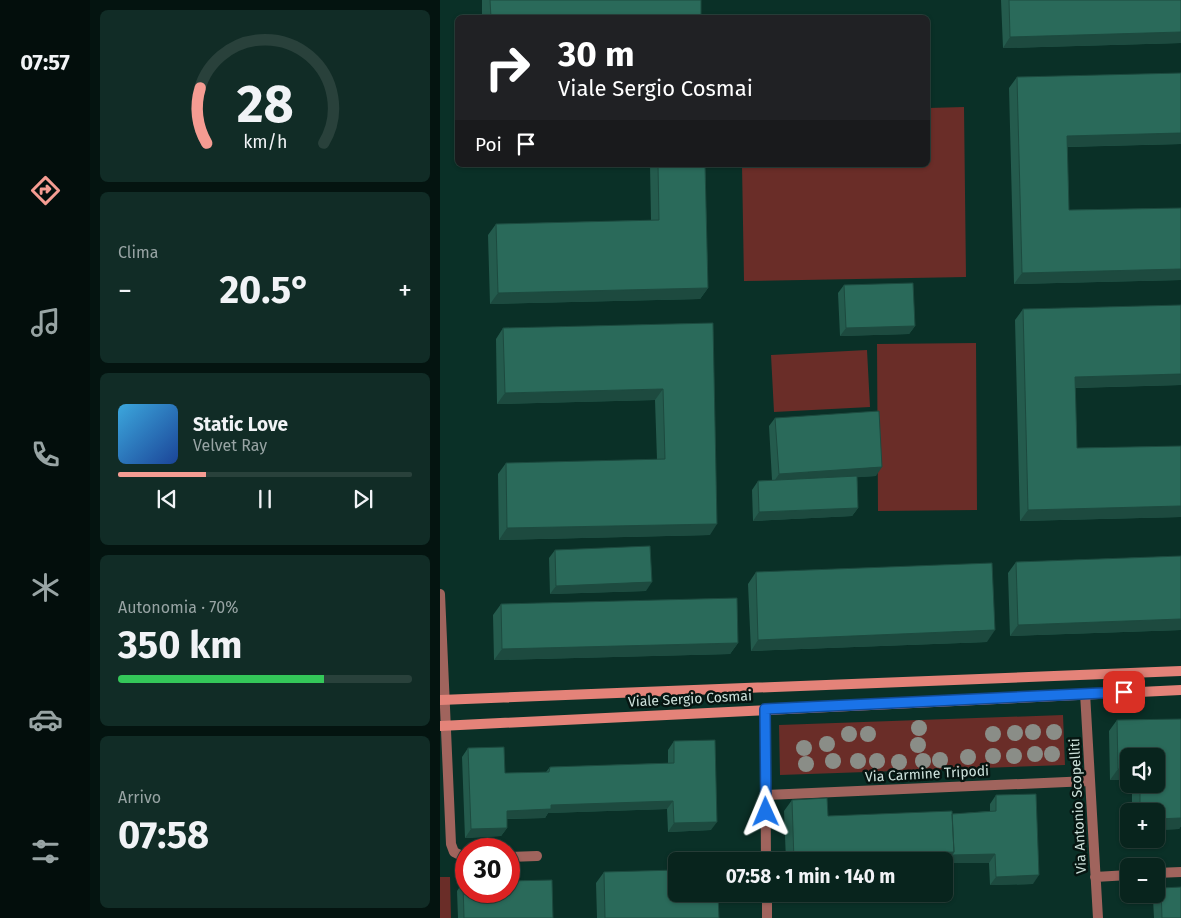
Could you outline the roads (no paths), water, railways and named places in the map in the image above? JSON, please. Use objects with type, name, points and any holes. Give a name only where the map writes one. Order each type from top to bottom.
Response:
[{"type":"street","points":[[440,594],[442,726],[451,844],[455,852]]},
{"type":"street","name":"Viale Sergio Cosmai","points":[[442,700],[1181,671]]},
{"type":"street","name":"Viale Sergio Cosmai","points":[[442,726],[1085,693],[1181,690]]},
{"type":"street","name":"Via Antonio Scopelliti","points":[[1085,693],[1098,918]]},
{"type":"street","points":[[765,709],[766,852]]},
{"type":"street","name":"Via Carmine Tripodi","points":[[766,795],[1089,781]]},
{"type":"street","points":[[520,857],[537,856]]},
{"type":"street","points":[[1165,873],[1181,872]]},
{"type":"street","points":[[1095,877],[1120,876]]},
{"type":"street","points":[[767,902],[767,918]]}]
